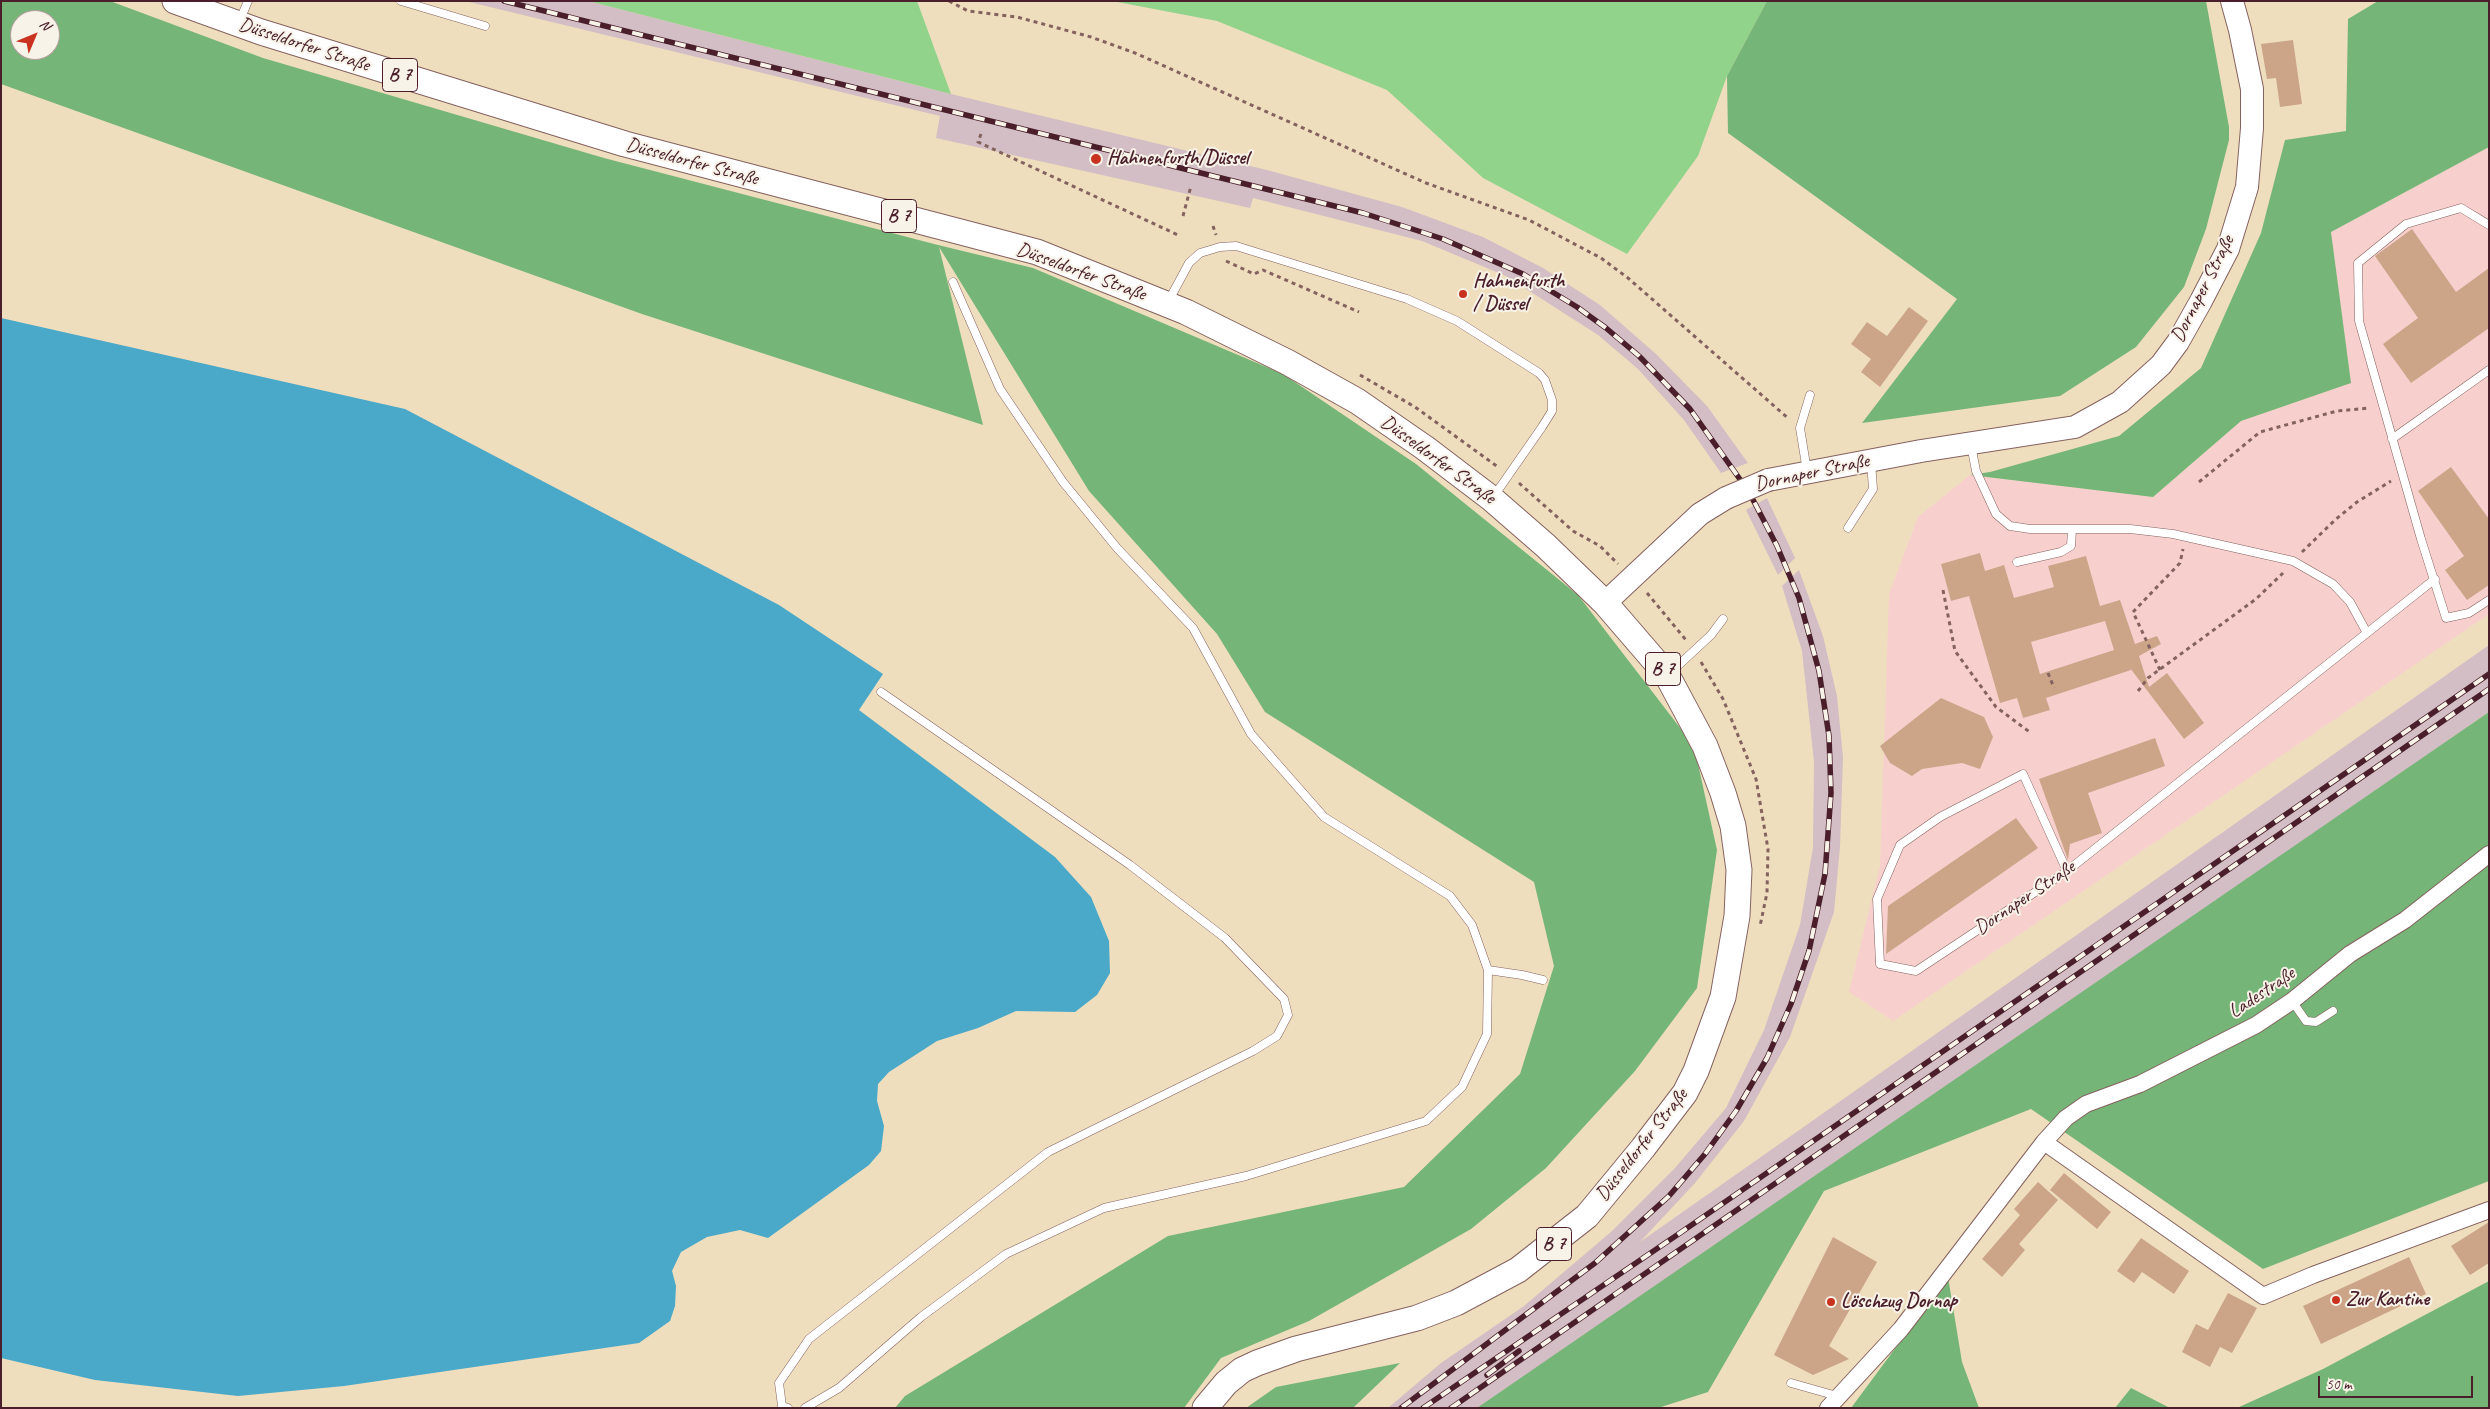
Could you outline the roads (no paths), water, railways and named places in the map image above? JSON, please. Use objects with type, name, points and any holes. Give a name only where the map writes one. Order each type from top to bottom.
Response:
[{"type":"main road","name":"Düsseldorfer Straße","points":[[175,1],[239,24],[625,144],[1037,252],[1167,304],[1287,362],[1357,401],[1425,448],[1492,499],[1546,546],[1605,603],[1667,675],[1705,746],[1723,793],[1733,826],[1739,870],[1736,924],[1723,997],[1696,1071],[1685,1093],[1588,1216],[1518,1270],[1456,1303],[1417,1318],[1296,1349],[1257,1363],[1242,1370],[1226,1383],[1205,1408]]},
{"type":"main road","name":"Dornaper Straße","points":[[1605,603],[1700,514],[1726,498],[1768,480],[1807,471],[2075,427],[2120,402],[2161,365],[2178,342],[2228,249],[2246,186],[2252,128],[2252,90],[2232,1]]},
{"type":"street","name":"Ladestraße","points":[[1833,1402],[1901,1329],[2044,1142],[2066,1118],[2077,1110],[2140,1084],[2230,1040],[2292,1001],[2350,954],[2405,920],[2489,854]]},
{"type":"street","points":[[2044,1142],[2263,1296],[2322,1271],[2489,1210]]},
{"type":"lane","points":[[239,24],[248,1]]},
{"type":"lane","points":[[400,1],[485,26]]},
{"type":"lane","points":[[2489,224],[2461,208],[2406,224],[2358,263],[2359,321],[2402,475],[2446,618],[2469,613],[2489,600]]},
{"type":"lane","points":[[1167,304],[1190,263],[1200,253],[1220,247],[1236,246],[1407,299],[1457,321],[1539,372],[1550,388],[1552,411],[1492,499]]},
{"type":"lane","points":[[806,1408],[839,1388],[921,1317],[1006,1254],[1104,1208],[1246,1176],[1343,1148],[1426,1121],[1462,1087],[1487,1034],[1488,970],[1472,926],[1450,896],[1324,817],[1251,734],[1193,628],[1118,548],[1063,482],[1000,390],[953,282]]},
{"type":"lane","points":[[2392,438],[2489,370]]},
{"type":"lane","points":[[1807,471],[1800,428],[1810,395]]},
{"type":"lane","points":[[1970,443],[1976,471],[1996,514],[2010,526],[2030,529],[2130,529],[2173,534],[2293,561],[2333,584],[2350,602],[2368,633]]},
{"type":"lane","points":[[1848,528],[1873,490],[1871,460]]},
{"type":"lane","points":[[2017,562],[2061,552],[2071,546],[2072,530]]},
{"type":"lane","name":"Dornaper Straße","points":[[2067,871],[2024,774],[1940,817],[1900,845],[1877,899],[1880,964],[1916,971],[2067,871],[2435,579]]},
{"type":"lane","points":[[1667,675],[1711,635],[1723,619]]},
{"type":"lane","points":[[783,1407],[779,1383],[809,1339],[1048,1152],[1252,1051],[1277,1036],[1288,1015],[1284,999],[1225,938],[1130,865],[881,692]]},
{"type":"lane","points":[[1488,970],[1522,974],[1543,980]]},
{"type":"lane","points":[[2292,1001],[2306,1021],[2316,1022],[2333,1011]]},
{"type":"lane","name":"Ladestraße","points":[[1791,1383],[1833,1402]]},
{"type":"water","points":[[1,318],[405,409],[779,605],[883,674],[859,710],[1055,857],[1091,897],[1109,941],[1110,973],[1097,995],[1075,1012],[1016,1011],[978,1028],[937,1041],[889,1072],[878,1084],[877,1101],[884,1126],[881,1151],[869,1165],[768,1238],[740,1230],[707,1237],[681,1252],[672,1271],[676,1286],[675,1306],[670,1321],[639,1343],[344,1386],[238,1396],[95,1380],[1,1358]]},
{"type":"railway","points":[[504,1],[1363,213],[1443,239],[1523,274],[1577,307],[1606,328],[1639,356],[1690,409],[1749,492],[1777,546],[1799,598],[1819,671],[1829,736],[1831,793],[1825,874],[1809,951],[1791,1004],[1767,1058],[1736,1111],[1705,1154],[1669,1196],[1595,1263],[1401,1408]]},
{"type":"railway","points":[[1423,1408],[1680,1233],[2489,674]]},
{"type":"railway","points":[[1451,1408],[2489,689]]},
{"type":"railway","points":[[1487,1375],[1519,1351]]},
{"type":"place","name":"Hahnenfurth/Düssel","points":[[1096,159]]},
{"type":"place","name":"Hahnenfurth / Düssel","points":[[1463,294]]},
{"type":"place","name":"Zur Kantine","points":[[2336,1300]]},
{"type":"place","name":"Löschzug Dornap","points":[[1831,1302]]}]
